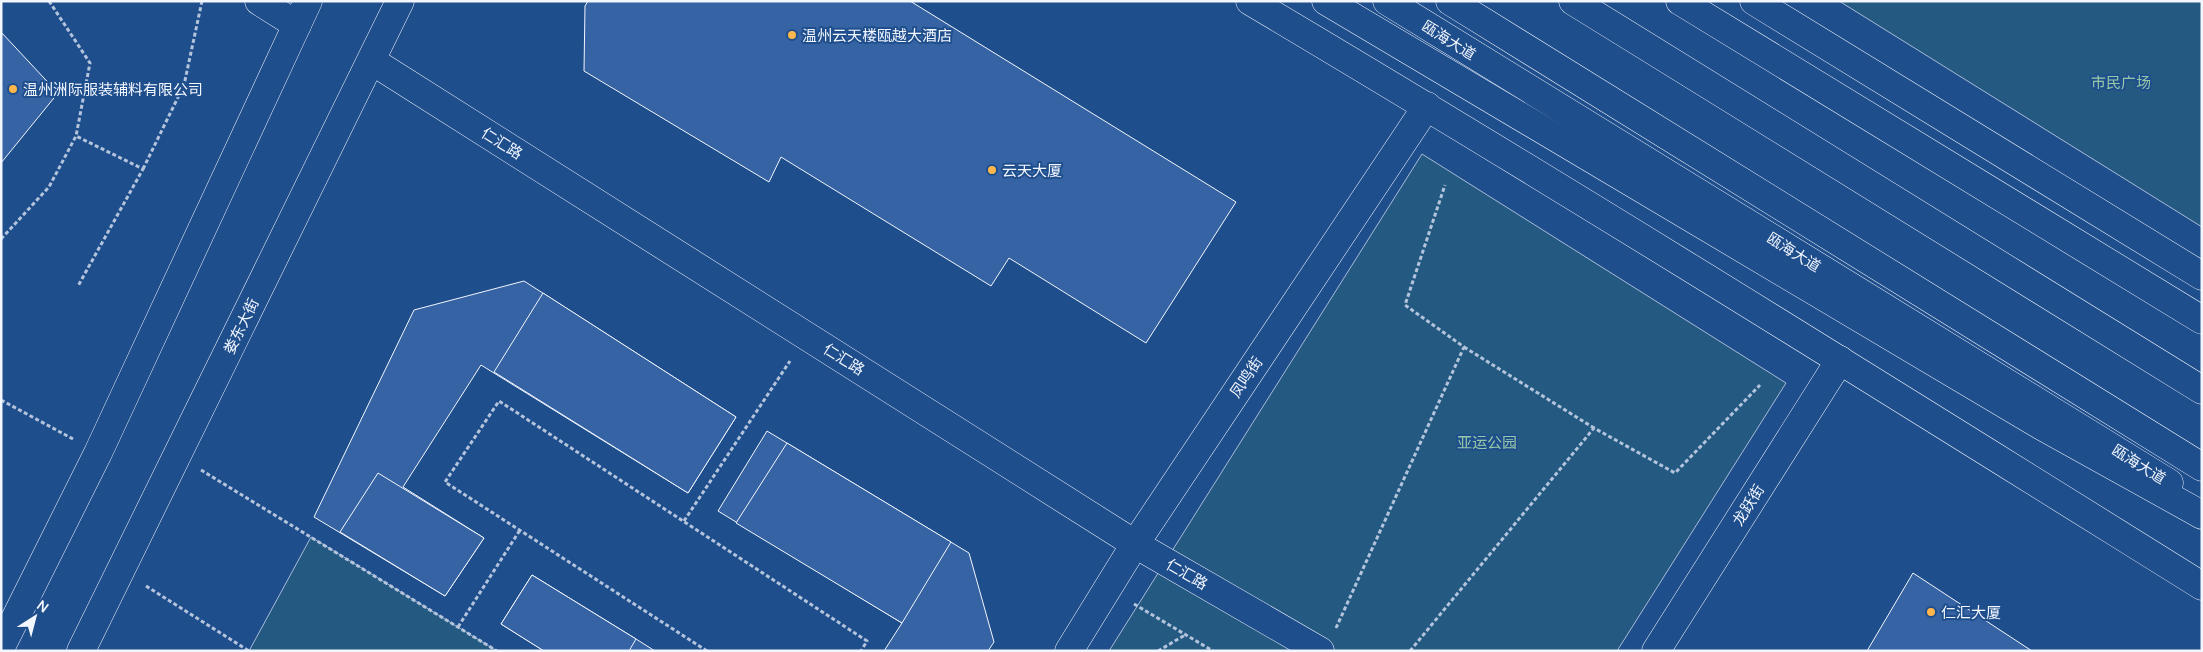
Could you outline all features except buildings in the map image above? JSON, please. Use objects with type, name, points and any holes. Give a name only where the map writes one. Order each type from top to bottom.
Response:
[{"type":"main road","points":[[1,647],[98,453],[302,13],[259,1]]},
{"type":"main road","name":"娄东大街","points":[[81,651],[400,1]]},
{"type":"main road","points":[[1250,1],[1427,106],[1840,360],[2202,586]]},
{"type":"main road","points":[[1326,1],[2040,425],[2202,515]]},
{"type":"main road","name":"瓯海大道","points":[[1387,1],[2202,503]]},
{"type":"main road","name":"瓯海大道","points":[[1450,1],[2202,467]]},
{"type":"main road","points":[[1573,1],[2202,390]]},
{"type":"main road","points":[[1680,1],[2202,320]]},
{"type":"main road","points":[[1754,1],[2202,276]]},
{"type":"main road","name":"仁汇路","points":[[372,61],[1136,544],[1327,642]]},
{"type":"main road","name":"凤鸣街","points":[[1069,651],[1136,544],[1427,106]]},
{"type":"main road","name":"龙跃街","points":[[1656,651],[1840,360]]},
{"type":"path","points":[[1,239],[49,187],[76,136],[90,62],[49,1]]},
{"type":"path","points":[[78,286],[143,169],[184,85],[202,1]]},
{"type":"path","points":[[76,136],[143,169]]},
{"type":"path","points":[[1445,185],[1405,306],[1464,347],[1594,428],[1675,473],[1760,385]]},
{"type":"path","points":[[684,521],[807,336]]},
{"type":"path","points":[[1327,642],[1464,347]]},
{"type":"path","points":[[1,400],[98,453]]},
{"type":"path","points":[[707,651],[446,482],[499,401],[867,641],[861,651]]},
{"type":"path","points":[[1410,651],[1594,428]]},
{"type":"path","points":[[177,455],[497,651]]},
{"type":"path","points":[[458,627],[520,530]]},
{"type":"path","points":[[120,571],[250,651]]},
{"type":"path","points":[[1107,589],[1213,651]]},
{"type":"path","points":[[1158,651],[1185,634]]},
{"type":"green space","name":"市民广场","points":[[1839,1],[2202,1],[2202,227]]},
{"type":"green space","name":"亚运公园","points":[[1422,154],[1786,383],[1617,651],[1109,651]]},
{"type":"green space","points":[[311,537],[497,651],[249,651]]},
{"type":"place","name":"温州云天楼瓯越大酒店","points":[[792,35]]},
{"type":"place","name":"温州洲际服装辅料有限公司","points":[[13,89]]},
{"type":"place","name":"云天大厦","points":[[992,170]]},
{"type":"place","name":"仁汇大厦","points":[[1931,612]]}]
